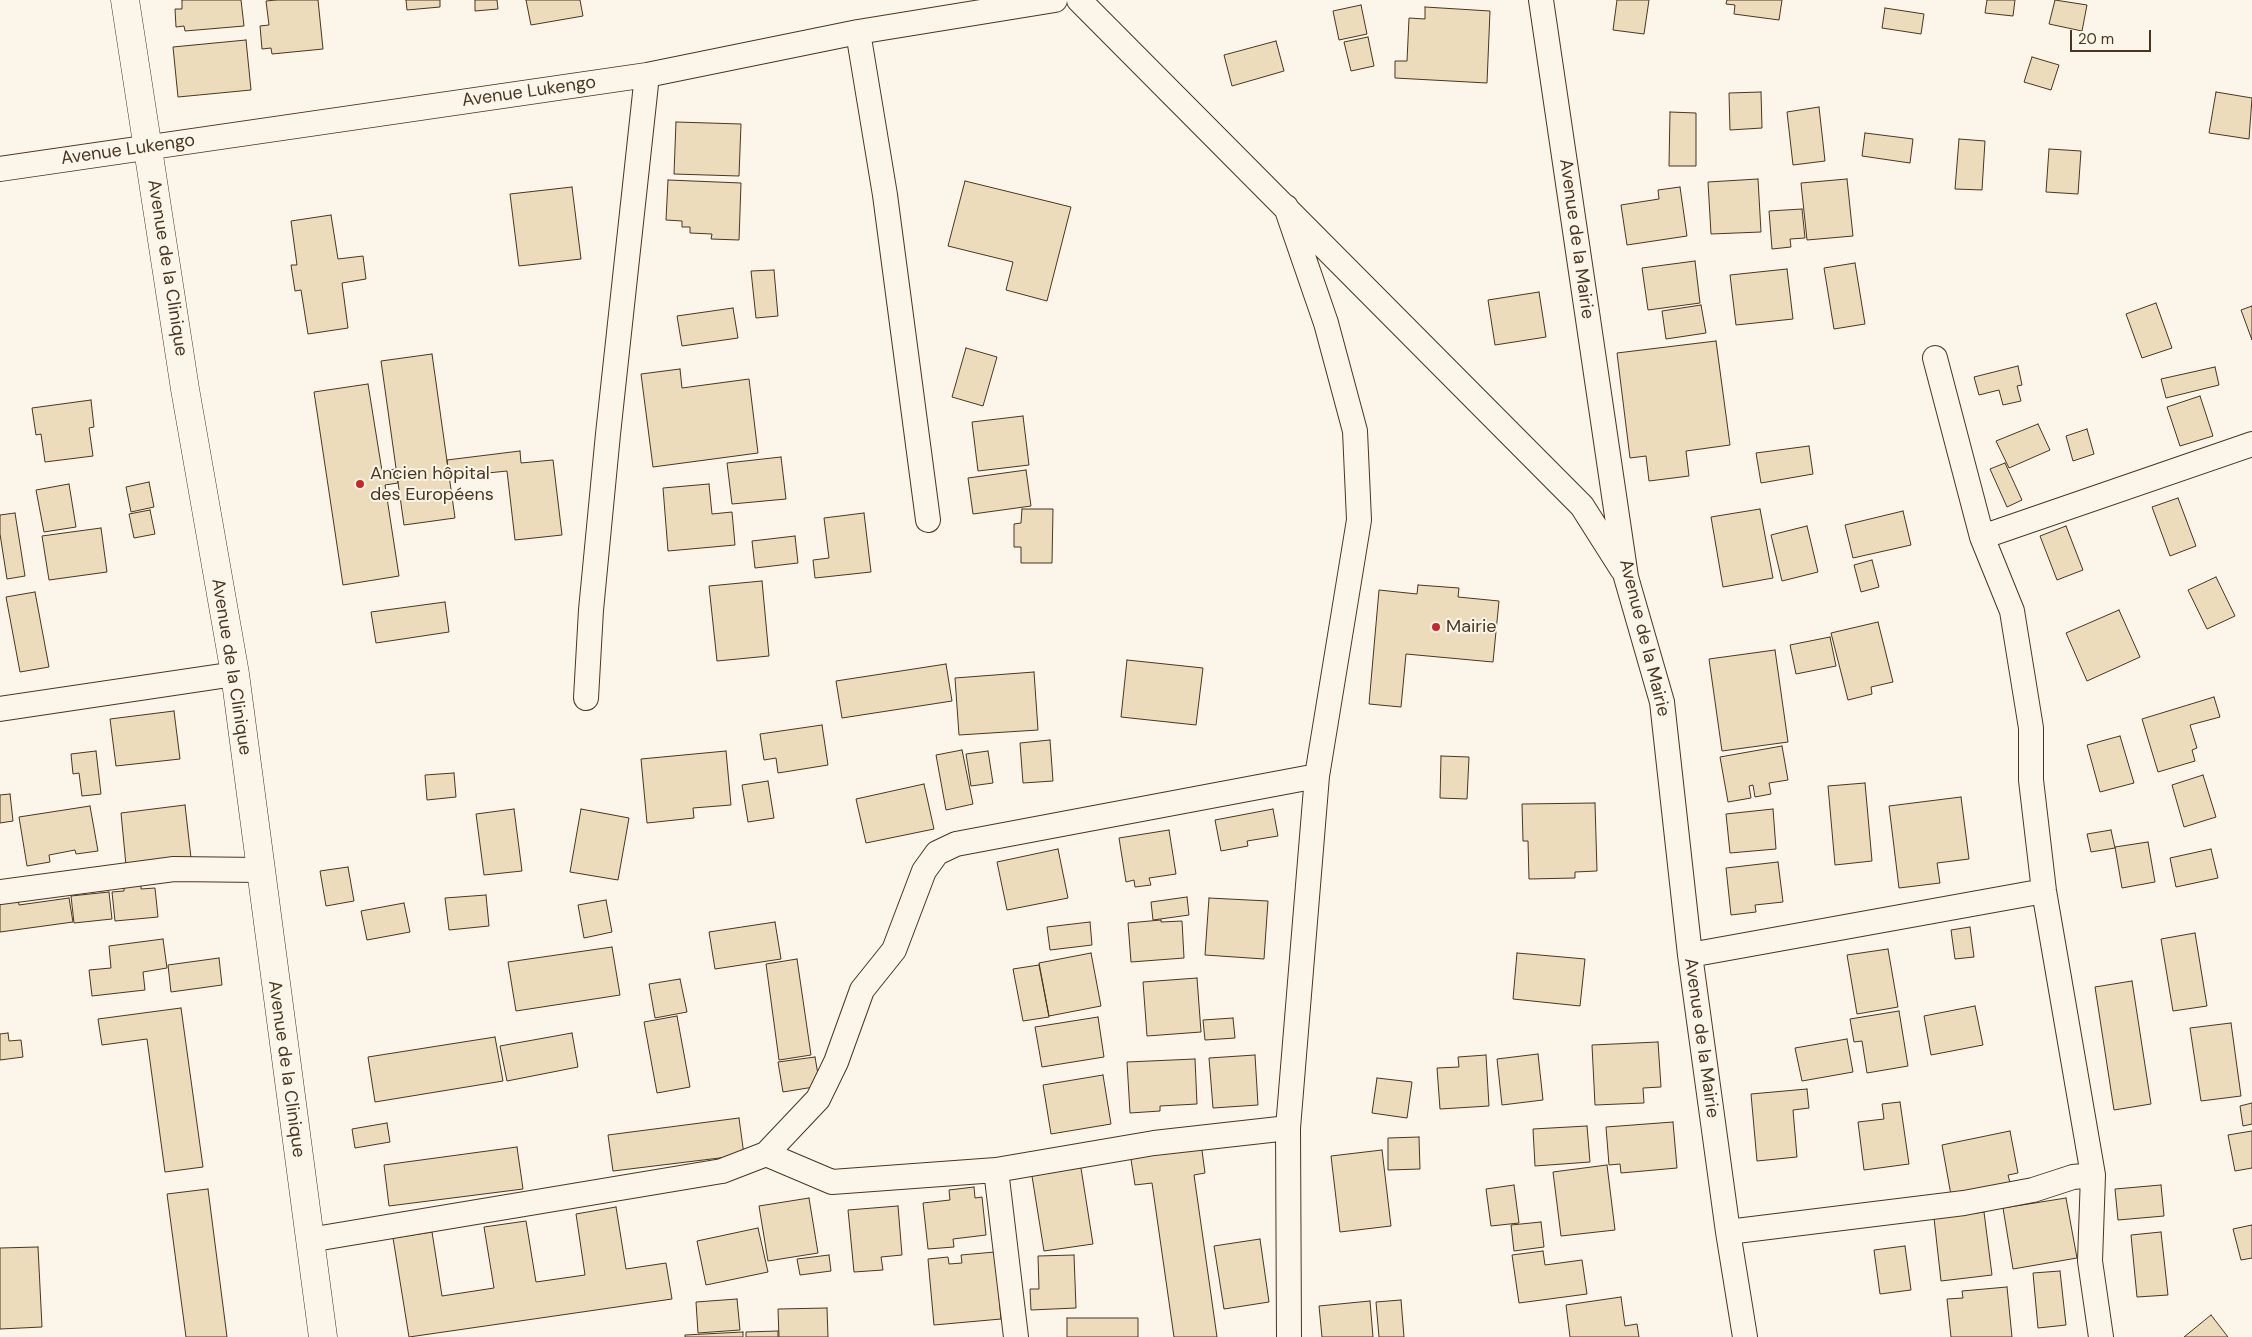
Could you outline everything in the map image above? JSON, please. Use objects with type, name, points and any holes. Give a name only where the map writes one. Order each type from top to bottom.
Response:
[{"type":"street","name":"Avenue de la Clinique","points":[[125,0],[185,389],[234,674],[323,1337]]},
{"type":"street","name":"Avenue Lukengo","points":[[0,169],[647,75],[858,32],[1055,0]]},
{"type":"street","points":[[1079,0],[1582,506],[1626,577]]},
{"type":"street","name":"Avenue de la Mairie","points":[[1541,0],[1626,577],[1662,702],[1690,955],[1728,1232],[1745,1337]]},
{"type":"street","points":[[858,32],[885,195],[928,520]]},
{"type":"street","points":[[586,698],[591,610],[607,444],[647,75]]},
{"type":"street","points":[[1286,207],[1326,323],[1355,431],[1359,520],[1317,776],[1288,1128],[1289,1337]]},
{"type":"street","points":[[1935,358],[1982,537],[2012,611],[2031,728],[2031,780],[2044,891],[2093,1175],[2090,1261],[2101,1337]]},
{"type":"street","points":[[1982,537],[2252,444]]},
{"type":"street","points":[[0,708],[234,674]]},
{"type":"street","points":[[309,1240],[722,1171],[766,1154],[818,1100],[836,1062],[862,990],[894,950],[924,871],[937,853],[956,844],[1317,776]]},
{"type":"street","points":[[0,892],[174,869],[260,870]]},
{"type":"street","points":[[1690,955],[2044,891]]},
{"type":"street","points":[[766,1154],[832,1182],[996,1170],[1154,1143],[1288,1128]]},
{"type":"street","points":[[996,1170],[1016,1337]]},
{"type":"street","points":[[1728,1232],[1964,1203],[2033,1190],[2073,1177],[2093,1175]]},
{"type":"building","points":[[182,0],[241,0],[244,26],[185,31],[184,26],[176,27],[175,9],[182,9]]},
{"type":"building","points":[[318,0],[323,49],[272,54],[271,48],[262,49],[260,26],[269,25],[266,1]]},
{"type":"building","points":[[406,0],[440,0],[440,7],[407,10]]},
{"type":"building","points":[[475,0],[497,0],[498,9],[475,11]]},
{"type":"building","points":[[526,0],[580,0],[583,16],[531,25]]},
{"type":"building","points":[[1617,0],[1649,0],[1644,34],[1613,30]]},
{"type":"building","points":[[1727,0],[1782,0],[1779,20],[1734,14],[1735,5],[1726,4]]},
{"type":"building","points":[[1987,0],[2015,0],[2013,16],[1985,13]]},
{"type":"building","points":[[2055,0],[2087,5],[2082,31],[2049,24]]},
{"type":"building","points":[[1361,5],[1367,34],[1339,40],[1333,11]]},
{"type":"building","points":[[1425,7],[1490,11],[1487,83],[1395,78],[1395,61],[1407,61],[1409,18],[1425,19]]},
{"type":"building","points":[[1885,8],[1924,14],[1921,34],[1882,28]]},
{"type":"building","points":[[1368,37],[1374,66],[1351,71],[1344,42]]},
{"type":"building","points":[[246,40],[251,90],[178,97],[173,47]]},
{"type":"building","points":[[1276,41],[1284,71],[1232,86],[1224,55]]},
{"type":"building","points":[[2032,57],[2059,65],[2051,90],[2024,82]]},
{"type":"building","points":[[1761,92],[1762,128],[1730,130],[1729,93]]},
{"type":"building","points":[[2216,92],[2252,98],[2249,139],[2209,133]]},
{"type":"building","points":[[1819,107],[1825,161],[1793,165],[1787,112]]},
{"type":"building","points":[[1670,112],[1696,113],[1696,166],[1669,166]]},
{"type":"building","points":[[676,122],[741,124],[739,176],[674,174]]},
{"type":"building","points":[[1865,133],[1913,139],[1910,163],[1862,156]]},
{"type":"building","points":[[1959,139],[1985,141],[1982,190],[1955,189]]},
{"type":"building","points":[[2049,149],[2081,151],[2078,194],[2046,192]]},
{"type":"building","points":[[1758,179],[1761,232],[1711,234],[1708,182]]},
{"type":"building","points":[[1847,179],[1853,236],[1807,240],[1801,183]]},
{"type":"building","points":[[668,180],[741,183],[739,240],[711,239],[712,234],[690,233],[690,227],[682,227],[682,221],[666,220]]},
{"type":"building","points":[[965,181],[1071,207],[1047,301],[1006,290],[1013,262],[948,246]]},
{"type":"building","points":[[572,187],[581,259],[519,266],[510,194]]},
{"type":"building","points":[[1680,187],[1687,236],[1627,245],[1621,205],[1659,199],[1658,190]]},
{"type":"building","points":[[1802,209],[1805,238],[1790,239],[1791,247],[1772,249],[1769,211]]},
{"type":"building","points":[[331,215],[338,259],[363,256],[366,279],[342,283],[348,328],[308,334],[301,290],[295,291],[291,265],[297,265],[291,221]]},
{"type":"building","points":[[1695,261],[1700,303],[1648,310],[1642,268]]},
{"type":"building","points":[[1855,263],[1865,324],[1834,329],[1824,268]]},
{"type":"building","points":[[1787,269],[1793,319],[1736,325],[1730,275]]},
{"type":"building","points":[[774,270],[778,316],[756,318],[751,271]]},
{"type":"building","points":[[1539,292],[1546,337],[1495,345],[1488,300]]},
{"type":"building","points":[[2156,303],[2172,348],[2142,358],[2126,314]]},
{"type":"building","points":[[1701,305],[1706,333],[1666,339],[1662,311]]},
{"type":"building","points":[[2252,306],[2252,340],[2241,310]]},
{"type":"building","points":[[733,308],[738,338],[682,346],[677,316]]},
{"type":"building","points":[[1716,341],[1730,445],[1686,451],[1689,476],[1649,481],[1646,456],[1630,458],[1617,353]]},
{"type":"building","points":[[966,348],[997,357],[983,406],[952,397]]},
{"type":"building","points":[[432,354],[455,518],[404,525],[381,361]]},
{"type":"building","points":[[2018,366],[2022,385],[2017,386],[2021,401],[2003,405],[1999,390],[1979,395],[1974,377]]},
{"type":"building","points":[[2215,367],[2219,385],[2166,398],[2161,379]]},
{"type":"building","points":[[680,369],[682,388],[749,379],[758,453],[653,467],[641,374]]},
{"type":"building","name":"Ancien hôpital des Européens","points":[[368,384],[382,471],[396,469],[398,483],[385,485],[399,576],[343,585],[314,392]]},
{"type":"building","points":[[2200,396],[2213,436],[2180,446],[2167,407]]},
{"type":"building","points":[[91,400],[94,427],[89,428],[93,456],[45,462],[41,434],[36,435],[32,408]]},
{"type":"building","points":[[1023,416],[1029,465],[978,471],[972,422]]},
{"type":"building","points":[[2038,424],[2050,450],[2009,468],[1996,441]]},
{"type":"building","points":[[2087,429],[2094,454],[2073,461],[2066,436]]},
{"type":"building","points":[[1809,446],[1813,474],[1761,483],[1756,453]]},
{"type":"building","points":[[520,451],[521,463],[553,460],[562,535],[515,540],[507,471],[449,477],[447,460]]},
{"type":"building","points":[[781,457],[786,499],[732,504],[727,463]]},
{"type":"building","points":[[2005,463],[2022,500],[2007,507],[1990,469]]},
{"type":"building","points":[[1026,470],[1031,506],[973,514],[968,478]]},
{"type":"building","points":[[149,482],[154,507],[131,512],[126,487]]},
{"type":"building","points":[[69,484],[76,527],[44,532],[36,490]]},
{"type":"building","points":[[709,484],[712,514],[732,512],[735,545],[668,551],[663,488]]},
{"type":"building","points":[[2178,498],[2196,546],[2170,556],[2152,507]]},
{"type":"building","points":[[1022,509],[1053,509],[1052,563],[1021,563],[1021,547],[1014,547],[1014,524],[1021,523]]},
{"type":"building","points":[[1760,509],[1773,578],[1723,587],[1711,517]]},
{"type":"building","points":[[150,510],[155,534],[134,538],[129,514]]},
{"type":"building","points":[[1903,511],[1911,545],[1853,558],[1845,525]]},
{"type":"building","points":[[15,513],[25,576],[7,579],[0,534],[0,515]]},
{"type":"building","points":[[864,513],[871,572],[815,578],[813,560],[829,558],[824,518]]},
{"type":"building","points":[[1807,526],[1818,572],[1782,581],[1771,535]]},
{"type":"building","points":[[2066,526],[2083,570],[2057,580],[2040,536]]},
{"type":"building","points":[[101,528],[107,572],[49,580],[42,536]]},
{"type":"building","points":[[795,536],[798,563],[755,568],[752,541]]},
{"type":"building","points":[[1872,560],[1879,587],[1861,592],[1854,565]]},
{"type":"building","points":[[2216,577],[2235,616],[2207,629],[2188,590]]},
{"type":"building","points":[[762,581],[769,656],[717,661],[709,586]]},
{"type":"building","name":"Mairie","points":[[1418,585],[1459,588],[1458,597],[1499,601],[1493,662],[1406,654],[1401,707],[1369,704],[1379,590],[1417,594]]},
{"type":"building","points":[[35,592],[49,667],[20,672],[6,597]]},
{"type":"building","points":[[445,602],[449,632],[376,643],[371,612]]},
{"type":"building","points":[[2119,610],[2140,657],[2087,681],[2066,633]]},
{"type":"building","points":[[1878,622],[1893,682],[1871,687],[1872,694],[1848,700],[1831,633]]},
{"type":"building","points":[[1830,637],[1836,666],[1796,674],[1790,645]]},
{"type":"building","points":[[1775,650],[1788,742],[1722,751],[1709,659]]},
{"type":"building","points":[[1127,660],[1203,668],[1196,725],[1121,717]]},
{"type":"building","points":[[946,664],[952,701],[842,718],[836,681]]},
{"type":"building","points":[[1034,672],[1038,730],[959,735],[955,678]]},
{"type":"building","points":[[2214,697],[2220,717],[2190,725],[2197,748],[2192,750],[2195,761],[2158,772],[2142,719]]},
{"type":"building","points":[[174,711],[180,759],[116,766],[110,719]]},
{"type":"building","points":[[822,725],[828,765],[778,773],[776,758],[764,760],[760,734]]},
{"type":"building","points":[[2120,736],[2134,783],[2100,792],[2087,745]]},
{"type":"building","points":[[1050,740],[1053,781],[1023,783],[1020,743]]},
{"type":"building","points":[[1782,746],[1788,780],[1769,783],[1771,794],[1755,797],[1753,785],[1749,786],[1751,798],[1728,802],[1720,757]]},
{"type":"building","points":[[962,750],[973,804],[946,810],[936,755]]},
{"type":"building","points":[[96,751],[101,794],[82,796],[79,773],[73,774],[71,754]]},
{"type":"building","points":[[726,751],[731,805],[693,808],[694,818],[647,823],[641,759]]},
{"type":"building","points":[[988,751],[993,783],[971,786],[966,754]]},
{"type":"building","points":[[1441,756],[1469,757],[1467,799],[1440,798]]},
{"type":"building","points":[[454,773],[456,797],[427,800],[425,775]]},
{"type":"building","points":[[2203,775],[2216,817],[2184,827],[2172,785]]},
{"type":"building","points":[[768,781],[774,818],[748,822],[742,785]]},
{"type":"building","points":[[1865,783],[1872,861],[1835,865],[1828,786]]},
{"type":"building","points":[[924,784],[934,829],[866,843],[856,799]]},
{"type":"building","points":[[10,794],[13,821],[0,823],[0,795]]},
{"type":"building","points":[[1961,797],[1969,859],[1937,863],[1940,883],[1899,888],[1889,806]]},
{"type":"building","points":[[1595,803],[1597,871],[1575,872],[1575,878],[1529,879],[1528,841],[1523,841],[1522,804]]},
{"type":"building","points":[[185,805],[191,858],[126,865],[121,813]]},
{"type":"building","points":[[90,806],[98,851],[76,854],[75,850],[49,855],[50,862],[27,866],[19,817]]},
{"type":"building","points":[[514,809],[522,871],[484,875],[476,814]]},
{"type":"building","points":[[581,809],[629,818],[618,880],[570,872]]},
{"type":"building","points":[[1273,809],[1278,836],[1247,841],[1248,846],[1221,851],[1215,820]]},
{"type":"building","points":[[1773,809],[1776,849],[1730,853],[1726,814]]},
{"type":"building","points":[[1169,830],[1176,874],[1149,878],[1151,885],[1135,887],[1134,880],[1126,882],[1119,838]]},
{"type":"building","points":[[2111,830],[2115,848],[2091,852],[2087,834]]},
{"type":"building","points":[[2148,842],[2155,882],[2122,888],[2115,847]]},
{"type":"building","points":[[1058,849],[1068,898],[1007,910],[997,862]]},
{"type":"building","points":[[2211,849],[2218,878],[2176,887],[2170,858]]},
{"type":"building","points":[[1778,862],[1783,902],[1755,905],[1756,912],[1731,915],[1726,868]]},
{"type":"building","points":[[348,867],[354,901],[326,906],[320,871]]},
{"type":"building","points":[[141,883],[141,889],[155,888],[158,917],[115,921],[112,892],[124,891],[124,885]]},
{"type":"building","points":[[109,892],[112,919],[74,923],[71,896]]},
{"type":"building","points":[[486,895],[489,926],[449,930],[445,898]]},
{"type":"building","points":[[1187,897],[1189,915],[1153,920],[1151,902]]},
{"type":"building","points":[[69,898],[73,922],[0,932],[0,901],[18,899],[19,905]]},
{"type":"building","points":[[1209,898],[1268,901],[1264,959],[1205,955]]},
{"type":"building","points":[[606,900],[612,932],[584,938],[578,905]]},
{"type":"building","points":[[404,903],[410,932],[367,940],[361,911]]},
{"type":"building","points":[[1161,920],[1161,922],[1182,921],[1184,958],[1131,962],[1128,923]]},
{"type":"building","points":[[775,922],[781,959],[715,969],[709,932]]},
{"type":"building","points":[[1090,922],[1092,945],[1050,950],[1047,927]]},
{"type":"building","points":[[1970,927],[1974,957],[1955,959],[1951,930]]},
{"type":"building","points":[[2195,933],[2207,1006],[2173,1011],[2161,939]]},
{"type":"building","points":[[163,939],[167,968],[143,972],[145,990],[92,996],[89,970],[111,968],[109,946]]},
{"type":"building","points":[[612,947],[620,995],[516,1011],[508,962]]},
{"type":"building","points":[[1888,949],[1898,1007],[1857,1014],[1847,955]]},
{"type":"building","points":[[1091,953],[1101,1006],[1049,1016],[1039,963]]},
{"type":"building","points":[[1517,953],[1585,959],[1580,1006],[1513,999]]},
{"type":"building","points":[[219,958],[222,985],[171,992],[168,965]]},
{"type":"building","points":[[797,959],[811,1055],[779,1060],[766,964]]},
{"type":"building","points":[[1039,965],[1049,1017],[1023,1021],[1013,969]]},
{"type":"building","points":[[1197,978],[1201,1032],[1147,1036],[1143,982]]},
{"type":"building","points":[[680,979],[687,1012],[655,1018],[649,984]]},
{"type":"building","points":[[2132,981],[2151,1104],[2114,1110],[2095,987]]},
{"type":"building","points":[[1975,1006],[1983,1045],[1931,1055],[1924,1016]]},
{"type":"building","points":[[181,1008],[203,1167],[165,1172],[147,1039],[102,1045],[98,1019]]},
{"type":"building","points":[[1899,1011],[1908,1066],[1867,1073],[1862,1041],[1854,1042],[1850,1019]]},
{"type":"building","points":[[677,1016],[690,1087],[657,1093],[644,1022]]},
{"type":"building","points":[[1098,1017],[1104,1057],[1042,1067],[1035,1027]]},
{"type":"building","points":[[1233,1018],[1235,1038],[1205,1040],[1203,1020]]},
{"type":"building","points":[[2231,1023],[2241,1096],[2201,1101],[2190,1028]]},
{"type":"building","points":[[8,1033],[9,1041],[21,1040],[23,1057],[0,1060],[0,1034]]},
{"type":"building","points":[[572,1033],[578,1067],[507,1081],[500,1046]]},
{"type":"building","points":[[495,1037],[503,1081],[375,1102],[368,1057]]},
{"type":"building","points":[[1847,1039],[1853,1072],[1802,1081],[1795,1048]]},
{"type":"building","points":[[1658,1042],[1661,1087],[1643,1088],[1644,1103],[1595,1105],[1592,1045]]},
{"type":"building","points":[[1538,1054],[1543,1100],[1502,1105],[1497,1059]]},
{"type":"building","points":[[1255,1055],[1258,1105],[1213,1108],[1209,1058]]},
{"type":"building","points":[[1486,1055],[1489,1106],[1440,1109],[1437,1068],[1459,1067],[1458,1057]]},
{"type":"building","points":[[815,1057],[820,1086],[783,1092],[778,1062]]},
{"type":"building","points":[[1195,1059],[1197,1104],[1160,1106],[1160,1111],[1130,1113],[1127,1062]]},
{"type":"building","points":[[1103,1075],[1111,1124],[1051,1134],[1043,1085]]},
{"type":"building","points":[[1377,1078],[1412,1082],[1407,1118],[1372,1113]]},
{"type":"building","points":[[1807,1089],[1809,1108],[1793,1110],[1797,1157],[1757,1161],[1751,1094]]},
{"type":"building","points":[[1900,1102],[1909,1164],[1864,1170],[1858,1122],[1884,1119],[1882,1104]]},
{"type":"building","points":[[2252,1103],[2252,1124],[2243,1126],[2240,1106]]},
{"type":"building","points":[[739,1118],[744,1155],[613,1171],[608,1135]]},
{"type":"building","points":[[1673,1122],[1677,1168],[1621,1173],[1620,1164],[1609,1165],[1606,1127]]},
{"type":"building","points":[[387,1123],[390,1142],[355,1148],[352,1129]]},
{"type":"building","points":[[1587,1126],[1590,1162],[1535,1166],[1533,1129]]},
{"type":"building","points":[[2010,1131],[2018,1173],[2008,1175],[2010,1183],[1951,1195],[1942,1145]]},
{"type":"building","points":[[2252,1131],[2252,1168],[2235,1171],[2228,1135]]},
{"type":"building","points":[[1419,1137],[1420,1169],[1388,1170],[1388,1138]]},
{"type":"building","points":[[1201,1143],[1205,1173],[1194,1175],[1217,1337],[1174,1337],[1152,1183],[1135,1185],[1130,1153]]},
{"type":"building","points":[[517,1147],[523,1189],[389,1206],[384,1165]]},
{"type":"building","points":[[1382,1150],[1391,1226],[1340,1232],[1331,1156]]},
{"type":"building","points":[[1080,1162],[1093,1244],[1044,1251],[1031,1170]]},
{"type":"building","points":[[1607,1165],[1615,1230],[1561,1236],[1553,1172]]},
{"type":"building","points":[[1514,1185],[1519,1223],[1491,1226],[1486,1189]]},
{"type":"building","points":[[2161,1185],[2164,1216],[2118,1220],[2115,1189]]},
{"type":"building","points":[[974,1187],[975,1198],[982,1197],[986,1235],[953,1239],[954,1247],[928,1249],[923,1203],[950,1200],[949,1190]]},
{"type":"building","points":[[208,1189],[227,1337],[186,1337],[167,1194]]},
{"type":"building","points":[[809,1198],[818,1253],[768,1261],[759,1206]]},
{"type":"building","points":[[2066,1198],[2077,1258],[2013,1269],[2003,1208]]},
{"type":"building","points":[[898,1206],[902,1255],[881,1257],[883,1270],[854,1272],[848,1210]]},
{"type":"building","points":[[616,1207],[626,1269],[666,1263],[672,1299],[409,1337],[393,1238],[432,1232],[442,1296],[494,1288],[484,1227],[526,1221],[536,1282],[585,1275],[576,1214]]},
{"type":"building","points":[[1984,1212],[1992,1275],[1941,1281],[1934,1218]]},
{"type":"building","points":[[1541,1222],[1544,1247],[1514,1251],[1511,1225]]},
{"type":"building","points":[[2252,1225],[2252,1258],[2241,1260],[2233,1229]]},
{"type":"building","points":[[758,1228],[768,1272],[706,1285],[697,1241]]},
{"type":"building","points":[[2161,1232],[2168,1295],[2137,1297],[2131,1235]]},
{"type":"building","points":[[1260,1239],[1269,1302],[1224,1309],[1214,1246]]},
{"type":"building","points":[[1905,1246],[1911,1290],[1880,1294],[1874,1250]]},
{"type":"building","points":[[38,1247],[42,1327],[0,1329],[0,1248]]},
{"type":"building","points":[[1543,1251],[1545,1265],[1582,1260],[1587,1294],[1519,1303],[1512,1255]]},
{"type":"building","points":[[995,1252],[1001,1319],[934,1325],[928,1259],[948,1257],[949,1264],[962,1263],[961,1255]]},
{"type":"building","points":[[829,1255],[831,1271],[800,1275],[797,1259]]},
{"type":"building","points":[[1074,1255],[1076,1308],[1031,1310],[1030,1289],[1039,1289],[1038,1256]]},
{"type":"building","points":[[2060,1271],[2066,1325],[2038,1328],[2033,1273]]},
{"type":"building","points":[[2007,1287],[2012,1337],[1951,1337],[1947,1299],[1963,1298],[1962,1291]]},
{"type":"building","points":[[1621,1297],[1625,1326],[1637,1324],[1639,1337],[1570,1337],[1566,1305]]},
{"type":"building","points":[[737,1299],[740,1330],[698,1333],[696,1302]]},
{"type":"building","points":[[1401,1300],[1404,1337],[1379,1337],[1376,1302]]},
{"type":"building","points":[[1370,1301],[1373,1337],[1322,1337],[1319,1306]]},
{"type":"building","points":[[827,1308],[828,1337],[779,1337],[778,1309]]},
{"type":"building","points":[[2211,1315],[2228,1337],[2184,1337]]},
{"type":"building","points":[[1067,1318],[1138,1318],[1138,1337],[1067,1337]]},
{"type":"building","points":[[778,1331],[778,1337],[746,1337],[746,1332]]},
{"type":"building","points":[[743,1332],[743,1337],[685,1337],[685,1335]]},
{"type":"place","name":"Ancien hôpital des Européens","points":[[360,484]]},
{"type":"place","name":"Mairie","points":[[1436,627]]}]
